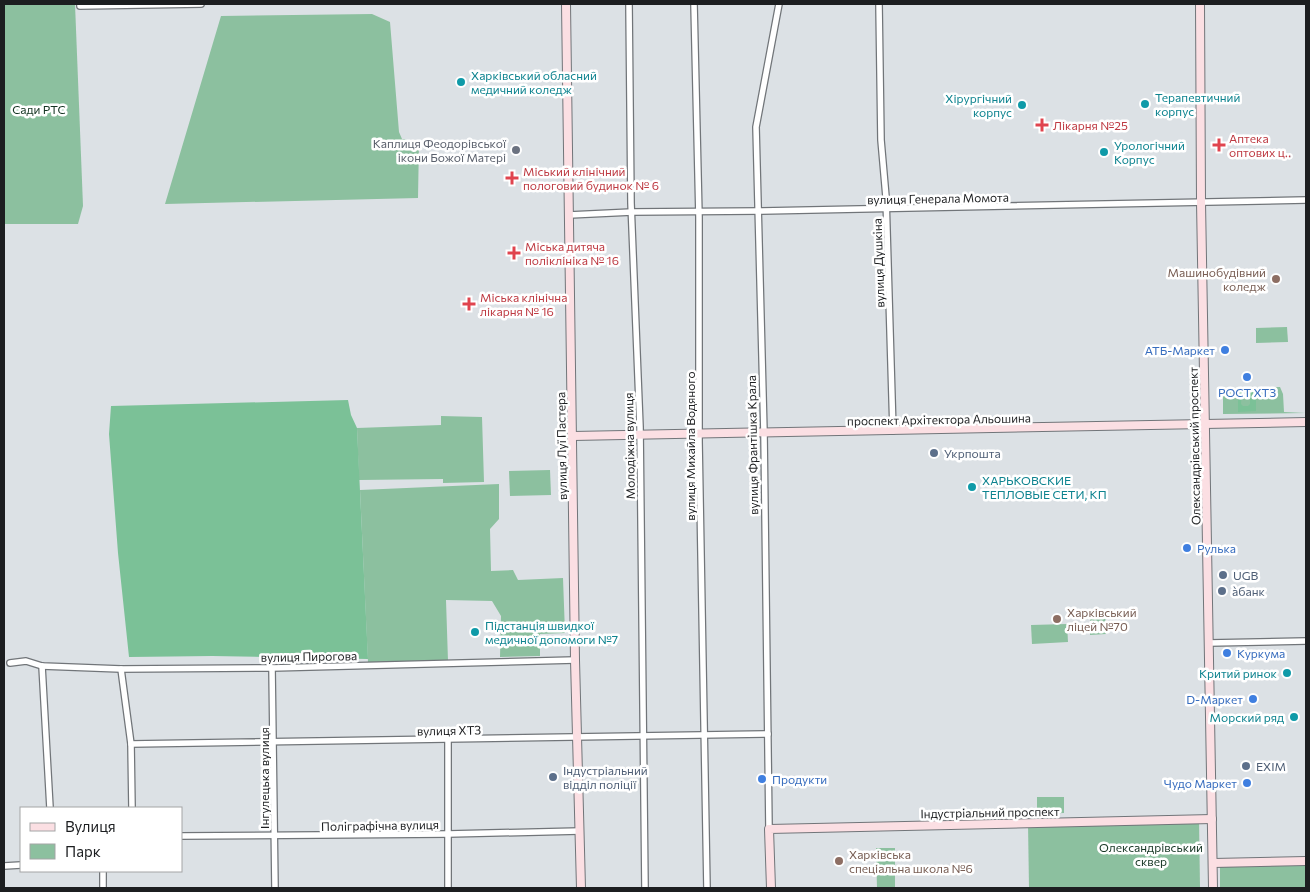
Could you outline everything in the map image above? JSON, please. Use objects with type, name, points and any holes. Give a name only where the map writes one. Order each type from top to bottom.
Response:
[{"type":"street","points":[[80,5],[201,4]]},
{"type":"street","name":"вулиця Луї Пастера","points":[[566,4],[575,660],[581,888]]},
{"type":"street","name":"Молодіжна вулиця","points":[[629,4],[632,212],[640,435],[645,888]]},
{"type":"street","name":"вулиця Михайла Водяного","points":[[694,4],[699,211],[700,434],[707,888]]},
{"type":"street","name":"вулиця Франтішка Крала","points":[[771,888],[768,829],[760,211],[756,128],[779,4]]},
{"type":"street","name":"вулиця Душкіна","points":[[879,4],[881,140],[886,209],[893,431]]},
{"type":"street","name":"Олександрівський проспект","points":[[1200,4],[1204,424],[1213,888]]},
{"type":"street","name":"вулиця Генерала Момота","points":[[569,215],[632,212],[886,209],[1306,200]]},
{"type":"street","name":"проспект Архітектора Альошина","points":[[573,436],[1306,422]]},
{"type":"street","points":[[1209,643],[1306,641]]},
{"type":"street","name":"вулиця Пирогова","points":[[10,663],[26,661],[42,666],[121,669],[272,668],[575,660]]},
{"type":"street","points":[[42,666],[50,807]]},
{"type":"street","name":"Інгулецька вулиця","points":[[272,668],[275,888]]},
{"type":"street","points":[[121,669],[131,744],[132,807]]},
{"type":"street","name":"вулиця ХТЗ","points":[[131,744],[768,734]]},
{"type":"street","points":[[448,740],[448,888]]},
{"type":"street","name":"Індустріальний проспект","points":[[768,829],[1212,818]]},
{"type":"street","name":"Поліграфічна вулиця","points":[[182,836],[580,831]]},
{"type":"street","points":[[1213,863],[1306,861]]},
{"type":"street","points":[[4,866],[20,865]]},
{"type":"street","points":[[103,872],[103,888]]},
{"type":"green space","name":"Сади РТС","points":[[4,4],[75,4],[83,206],[78,224],[4,224]]},
{"type":"green space","points":[[372,14],[390,22],[399,132],[402,139],[419,142],[418,198],[165,204],[221,16]]},
{"type":"green space","points":[[1287,327],[1288,342],[1256,343],[1256,328]]},
{"type":"green space","points":[[1280,387],[1283,394],[1284,412],[1306,413],[1223,414],[1223,389]]},
{"type":"green space","points":[[1242,389],[1241,404],[1243,406],[1250,404],[1250,390],[1256,390],[1256,411],[1238,412],[1238,390]]},
{"type":"green space","points":[[348,400],[351,415],[357,428],[368,659],[212,656],[129,657],[118,553],[109,434],[111,406]]},
{"type":"green space","points":[[441,416],[482,417],[484,482],[443,483],[443,479],[359,480],[357,428],[441,425]]},
{"type":"green space","points":[[550,470],[551,495],[510,496],[509,471]]},
{"type":"green space","points":[[499,484],[499,519],[490,529],[491,571],[513,570],[518,580],[563,578],[565,633],[540,634],[540,656],[500,657],[501,616],[492,601],[446,600],[448,661],[368,662],[360,490]]},
{"type":"green space","points":[[1105,610],[1106,634],[1090,635],[1090,611]]},
{"type":"green space","points":[[1067,624],[1068,642],[1032,644],[1031,625]]},
{"type":"green space","points":[[1037,797],[1064,797],[1064,813],[1037,814]]},
{"type":"green space","name":"Олександрівський сквер","points":[[1199,819],[1200,888],[1029,888],[1028,823]]},
{"type":"green space","points":[[876,848],[895,848],[895,888],[877,888]]},
{"type":"green space","name":"Олександрівський сквер","points":[[1306,861],[1306,888],[1220,888],[1220,863]]},
{"type":"place","name":"Харківський обласний медичний коледж","points":[[461,82]]},
{"type":"place","name":"Терапевтичний корпус","points":[[1145,104]]},
{"type":"place","name":"Хірургічний корпус","points":[[1022,105]]},
{"type":"place","name":"Лікарня №25","points":[[1042,125]]},
{"type":"place","name":"Аптека оптових ц‥","points":[[1219,145]]},
{"type":"place","name":"Каплиця Феодорівської ікони Божої Матері","points":[[516,150]]},
{"type":"place","name":"Урологічний Корпус","points":[[1104,152]]},
{"type":"place","name":"Міський клінічний пологовий будинок № 6","points":[[512,178]]},
{"type":"place","name":"Міська дитяча поліклініка № 16","points":[[514,253]]},
{"type":"place","name":"Машинобудівний коледж","points":[[1276,279]]},
{"type":"place","name":"Міська клінічна лікарня № 16","points":[[469,304]]},
{"type":"place","name":"АТБ-Маркет","points":[[1225,350]]},
{"type":"place","name":"РОСТ ХТЗ","points":[[1247,377]]},
{"type":"place","name":"Укрпошта","points":[[934,453]]},
{"type":"place","name":"ХАРЬКОВСКИЕ ТЕПЛОВЫЕ СЕТИ, КП","points":[[972,487]]},
{"type":"place","name":"Рулька","points":[[1187,548]]},
{"type":"place","name":"UGB","points":[[1223,575]]},
{"type":"place","name":"а̀банк","points":[[1222,591]]},
{"type":"place","name":"Харківський ліцей №70","points":[[1057,619]]},
{"type":"place","name":"Підстанція швидкої медичної допомоги №7","points":[[475,632]]},
{"type":"place","name":"Куркума","points":[[1227,653]]},
{"type":"place","name":"Критий ринок","points":[[1287,673]]},
{"type":"place","name":"D-Mаркет","points":[[1253,699]]},
{"type":"place","name":"Морский ряд","points":[[1294,717]]},
{"type":"place","name":"EXIM","points":[[1246,766]]},
{"type":"place","name":"Індустріальний відділ поліції","points":[[553,777]]},
{"type":"place","name":"Продукти","points":[[762,779]]},
{"type":"place","name":"Чудо Маркет","points":[[1247,783]]},
{"type":"place","name":"Харківська спеціальна школа №6","points":[[839,861]]}]
